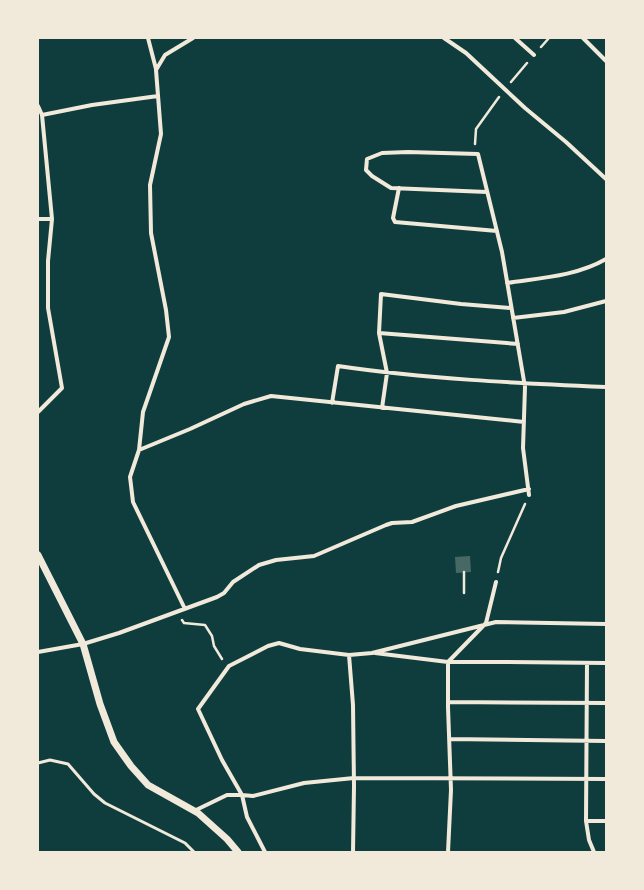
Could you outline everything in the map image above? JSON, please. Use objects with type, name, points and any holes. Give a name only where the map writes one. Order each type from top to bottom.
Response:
[{"type":"street","points":[[148,38],[156,70],[161,134],[150,185],[151,233],[166,310],[169,337],[143,412],[139,450],[130,477],[133,502],[185,609]]},
{"type":"street","points":[[156,70],[165,55],[193,38]]},
{"type":"street","points":[[444,38],[466,53],[525,108],[566,142],[606,179]]},
{"type":"street","points":[[515,38],[534,55]]},
{"type":"street","points":[[583,38],[606,61]]},
{"type":"street","points":[[42,115],[92,105],[158,96]]},
{"type":"street","points":[[38,106],[42,115],[52,219],[48,260],[48,308],[62,388],[38,412]]},
{"type":"street","points":[[487,192],[391,188],[372,176],[366,170],[367,159],[382,153],[408,152],[478,154],[487,192],[496,230],[507,283],[525,384],[523,448],[529,495]]},
{"type":"street","points":[[399,188],[393,218],[395,222],[496,230]]},
{"type":"street","points":[[38,219],[52,219]]},
{"type":"street","points":[[507,283],[572,272],[597,264],[606,258]]},
{"type":"street","points":[[382,408],[387,373],[380,333],[381,294],[461,304],[511,308]]},
{"type":"street","points":[[513,318],[564,312],[606,301]]},
{"type":"street","points":[[380,333],[518,344]]},
{"type":"street","points":[[332,403],[338,366],[387,373],[525,384],[606,387]]},
{"type":"street","points":[[139,450],[190,429],[244,404],[271,396],[524,422]]},
{"type":"street","points":[[38,652],[83,644],[119,633],[185,609],[224,593],[233,582],[259,566],[276,560],[314,556],[386,524],[412,522],[462,504],[528,489]]},
{"type":"street","points":[[38,555],[83,644],[100,704],[114,742],[131,766],[148,785],[194,811],[227,839],[238,852]]},
{"type":"street","points":[[448,852],[450,779],[448,662],[486,623],[496,582]]},
{"type":"street","points":[[265,852],[247,817],[242,795],[222,760],[198,709],[229,666],[268,646],[279,643],[300,649],[349,655],[372,653],[486,623],[606,624]]},
{"type":"street","points":[[372,653],[448,662],[606,663]]},
{"type":"street","points":[[349,655],[353,705],[353,852]]},
{"type":"street","points":[[587,663],[586,821],[589,840],[594,852]]},
{"type":"street","points":[[448,702],[606,703]]},
{"type":"street","points":[[449,739],[606,741]]},
{"type":"street","points":[[194,811],[227,795],[253,796],[304,783],[354,778],[606,779]]},
{"type":"street","points":[[586,821],[606,821]]},
{"type":"lane","points":[[38,762],[50,760],[68,764],[94,794],[105,803],[186,843],[194,852]]},
{"type":"path","points":[[496,582],[501,558],[529,495]]},
{"type":"path","points":[[464,572],[464,593]]},
{"type":"path","points":[[176,612],[184,623],[206,625],[212,636],[214,646],[219,656],[229,666]]},
{"type":"building","points":[[470,556],[471,572],[456,573],[455,557]]}]
